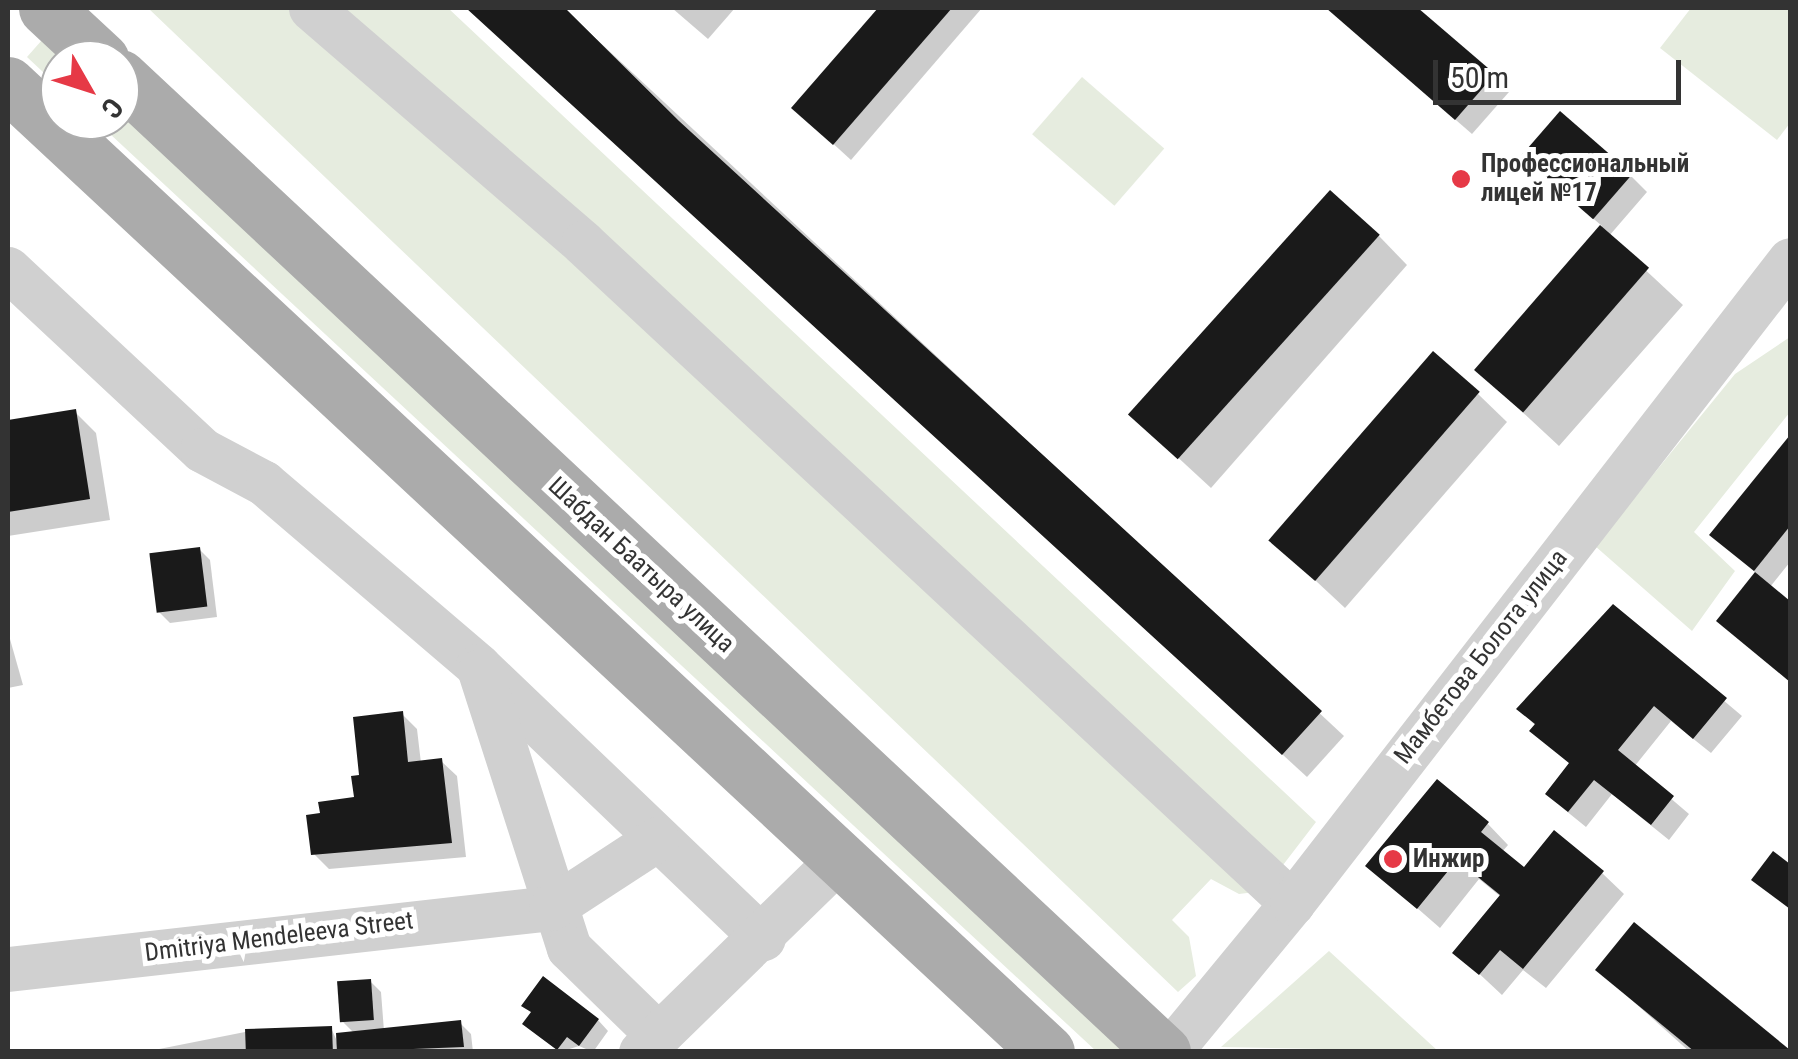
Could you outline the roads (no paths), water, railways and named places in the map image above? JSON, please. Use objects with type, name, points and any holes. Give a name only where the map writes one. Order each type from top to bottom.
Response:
[{"type":"main road","points":[[46,8],[80,40]]},
{"type":"main road","points":[[8,84],[1047,1052]]},
{"type":"main road","name":"Шабдан Баатыра улица","points":[[140,95],[1166,1052]]},
{"type":"street","points":[[310,8],[583,243],[1292,903]]},
{"type":"street","name":"Мамбетова Болота улица","points":[[1166,1052],[1292,903],[1790,260]]},
{"type":"street","points":[[8,269],[202,450],[264,483],[478,666],[763,938]]},
{"type":"street","points":[[478,666],[551,908],[569,948],[648,1042],[763,938],[839,859]]},
{"type":"street","points":[[551,908],[657,839]]},
{"type":"street","name":"Dmitriya Mendeleeva Street","points":[[8,968],[551,908]]},
{"type":"place","name":"Профессиональный лицей №17","points":[[1461,179]]},
{"type":"place","name":"Инжир","points":[[1393,859]]}]
